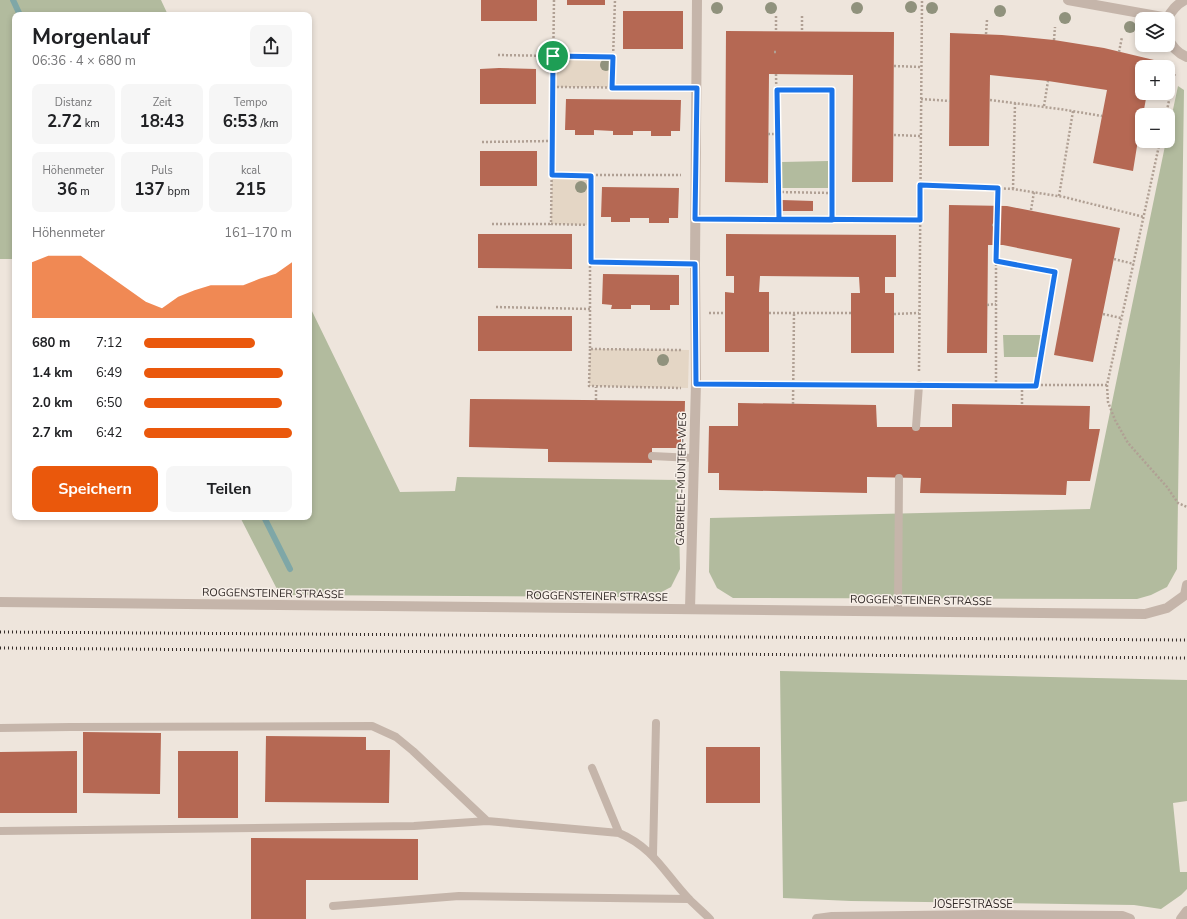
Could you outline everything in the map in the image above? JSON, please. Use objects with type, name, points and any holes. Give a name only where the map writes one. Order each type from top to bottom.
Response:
[{"type":"street","name":"GABRIELE-MÜNTER-WEG","points":[[690,609],[696,384],[695,219],[697,0]]},
{"type":"street","points":[[1068,0],[1135,13]]},
{"type":"street","points":[[1171,12],[1179,3],[1185,0]]},
{"type":"street","points":[[1175,50],[1187,57]]},
{"type":"street","name":"ROGGENSTEINER STRASSE","points":[[0,602],[1145,614],[1167,608],[1186,592]]},
{"type":"street","points":[[1181,919],[1187,911]]},
{"type":"street","name":"JOSEFSTRASSE","points":[[817,919],[832,917],[1122,916],[1130,919]]},
{"type":"lane","points":[[916,427],[919,385]]},
{"type":"lane","points":[[652,456],[693,458]]},
{"type":"lane","points":[[898,612],[899,478]]},
{"type":"lane","points":[[653,855],[656,723]]},
{"type":"lane","points":[[0,728],[70,726],[372,726],[396,736],[414,751],[487,821]]},
{"type":"lane","points":[[592,768],[619,833]]},
{"type":"lane","points":[[0,831],[414,826],[487,821],[619,833],[633,839],[653,855],[689,899],[710,919]]},
{"type":"lane","points":[[333,906],[459,896],[689,899]]},
{"type":"path","points":[[551,224],[554,0]]},
{"type":"path","points":[[612,88],[615,0]]},
{"type":"path","points":[[919,385],[922,0]]},
{"type":"path","points":[[776,16],[776,32]]},
{"type":"path","points":[[802,16],[802,32]]},
{"type":"path","points":[[986,34],[987,20]]},
{"type":"path","points":[[1054,40],[1055,27]]},
{"type":"path","points":[[1119,52],[1122,37]]},
{"type":"path","points":[[498,55],[613,57]]},
{"type":"path","points":[[894,66],[921,67]]},
{"type":"path","points":[[776,74],[779,219]]},
{"type":"path","points":[[1044,107],[1048,81]]},
{"type":"path","points":[[553,87],[697,88]]},
{"type":"path","points":[[777,90],[832,90],[832,220]]},
{"type":"path","points":[[921,99],[950,100]]},
{"type":"path","points":[[990,100],[1102,116]]},
{"type":"path","points":[[1013,189],[1015,103]]},
{"type":"path","points":[[1058,196],[1073,111]]},
{"type":"path","points":[[768,134],[778,134]]},
{"type":"path","points":[[894,135],[920,136]]},
{"type":"path","points":[[482,142],[552,141]]},
{"type":"path","points":[[1159,148],[1107,385],[1108,402],[1115,420],[1128,443],[1167,487],[1178,503],[1187,507]]},
{"type":"path","points":[[552,175],[696,175]]},
{"type":"path","points":[[591,176],[589,386],[688,388],[696,384],[996,386],[1107,385]]},
{"type":"path","points":[[920,185],[1013,189],[1058,196],[1144,217]]},
{"type":"path","points":[[996,386],[996,261],[998,188]]},
{"type":"path","points":[[778,192],[832,193]]},
{"type":"path","points":[[1031,210],[1034,192]]},
{"type":"path","points":[[695,219],[920,220]]},
{"type":"path","points":[[492,224],[590,225]]},
{"type":"path","points":[[992,225],[997,225]]},
{"type":"path","points":[[1114,259],[1134,264]]},
{"type":"path","points":[[996,261],[1055,272],[1036,386]]},
{"type":"path","points":[[591,262],[695,264]]},
{"type":"path","points":[[987,305],[996,304]]},
{"type":"path","points":[[496,308],[590,309]]},
{"type":"path","points":[[769,313],[851,313]]},
{"type":"path","points":[[793,404],[794,313]]},
{"type":"path","points":[[894,314],[919,313]]},
{"type":"path","points":[[1103,314],[1122,318]]},
{"type":"path","points":[[590,349],[695,350]]},
{"type":"path","points":[[1022,386],[1022,405]]},
{"type":"path","points":[[596,387],[596,400]]},
{"type":"green space","points":[[0,0],[161,0],[167,12],[12,12],[12,259],[0,259]]},
{"type":"green space","points":[[1178,86],[1184,90],[1177,569],[1167,587],[1151,595],[1137,599],[733,598],[717,588],[709,572],[710,518],[1090,509],[1165,148],[1175,148],[1175,108],[1173,108]]},
{"type":"green space","points":[[828,161],[828,188],[782,188],[782,162]]},
{"type":"green space","points":[[312,311],[400,492],[455,491],[457,477],[678,480],[680,569],[671,587],[652,597],[280,595],[242,520],[312,520]]},
{"type":"green space","points":[[1003,335],[1044,335],[1041,357],[1004,357]]},
{"type":"green space","points":[[780,671],[1187,680],[1187,801],[1173,803],[1180,872],[1187,872],[1187,889],[1161,909],[1134,905],[851,901],[783,898]]},
{"type":"shaded area","points":[[553,56],[613,57],[612,87],[553,87]]},
{"type":"shaded area","points":[[552,175],[591,176],[590,225],[551,224]]},
{"type":"shaded area","points":[[590,349],[689,350],[688,388],[589,386]]},
{"type":"building","points":[[481,0],[537,0],[537,21],[481,21]]},
{"type":"building","points":[[567,0],[605,0],[605,5],[567,5]]},
{"type":"building","points":[[623,11],[683,11],[683,49],[623,49]]},
{"type":"building","points":[[726,31],[894,32],[893,182],[852,182],[853,75],[769,74],[768,183],[725,182]]},
{"type":"building","points":[[950,33],[1002,35],[1054,40],[1104,48],[1154,60],[1135,60],[1135,100],[1146,100],[1144,108],[1135,108],[1135,148],[1137,148],[1133,171],[1093,163],[1107,90],[1048,81],[990,75],[989,146],[949,146]]},
{"type":"building","points":[[480,69],[536,69],[536,104],[480,104]]},
{"type":"building","points":[[566,99],[681,100],[680,131],[671,131],[671,136],[651,136],[651,131],[633,131],[633,135],[613,135],[613,131],[594,130],[594,135],[575,135],[575,130],[565,130]]},
{"type":"building","points":[[480,151],[537,151],[537,186],[480,186]]},
{"type":"building","points":[[602,187],[679,188],[678,218],[669,218],[669,223],[649,223],[649,218],[630,218],[630,222],[611,222],[611,217],[601,217]]},
{"type":"building","points":[[782,200],[813,201],[813,211],[782,211]]},
{"type":"building","points":[[949,205],[1007,206],[1120,228],[1093,362],[1054,355],[1072,259],[1003,245],[988,245],[987,353],[947,353]]},
{"type":"building","points":[[478,234],[572,234],[572,269],[478,268]]},
{"type":"building","points":[[726,234],[896,235],[896,277],[885,277],[885,293],[894,293],[894,353],[851,353],[851,293],[860,293],[859,277],[760,276],[759,292],[769,292],[769,352],[725,352],[725,292],[734,293],[734,276],[726,276]]},
{"type":"building","points":[[603,274],[679,275],[679,305],[670,305],[670,310],[650,310],[650,305],[631,305],[631,309],[611,309],[612,305],[602,304]]},
{"type":"building","points":[[478,316],[572,316],[572,351],[478,351]]},
{"type":"building","points":[[470,399],[685,401],[684,448],[652,448],[652,463],[548,462],[548,449],[469,447]]},
{"type":"building","points":[[738,403],[876,405],[877,427],[952,427],[952,404],[1090,406],[1089,429],[1100,429],[1090,481],[1067,481],[1066,495],[920,493],[921,478],[867,477],[867,493],[719,490],[719,473],[708,473],[709,426],[738,426]]},
{"type":"building","points":[[83,732],[161,733],[160,794],[83,793]]},
{"type":"building","points":[[266,736],[366,737],[366,750],[390,750],[389,803],[265,802]]},
{"type":"building","points":[[706,747],[760,747],[760,803],[706,803]]},
{"type":"building","points":[[77,751],[77,813],[0,813],[0,752]]},
{"type":"building","points":[[178,751],[238,751],[238,818],[178,818]]},
{"type":"building","points":[[251,838],[418,839],[418,880],[306,880],[306,919],[251,919]]},
{"type":"waterway","points":[[13,0],[19,12]]},
{"type":"waterway","points":[[266,520],[290,569]]},
{"type":"railway","points":[[0,632],[1187,640]]},
{"type":"railway","points":[[0,648],[1187,658]]},
{"type":"route","points":[[553,56],[552,175],[591,176],[591,262],[695,264],[696,384],[1036,386],[1055,272],[996,261],[998,188],[920,185],[920,220],[832,220],[779,219],[777,90],[832,90],[832,220],[695,219],[697,88],[612,88],[613,57],[553,56]]}]
